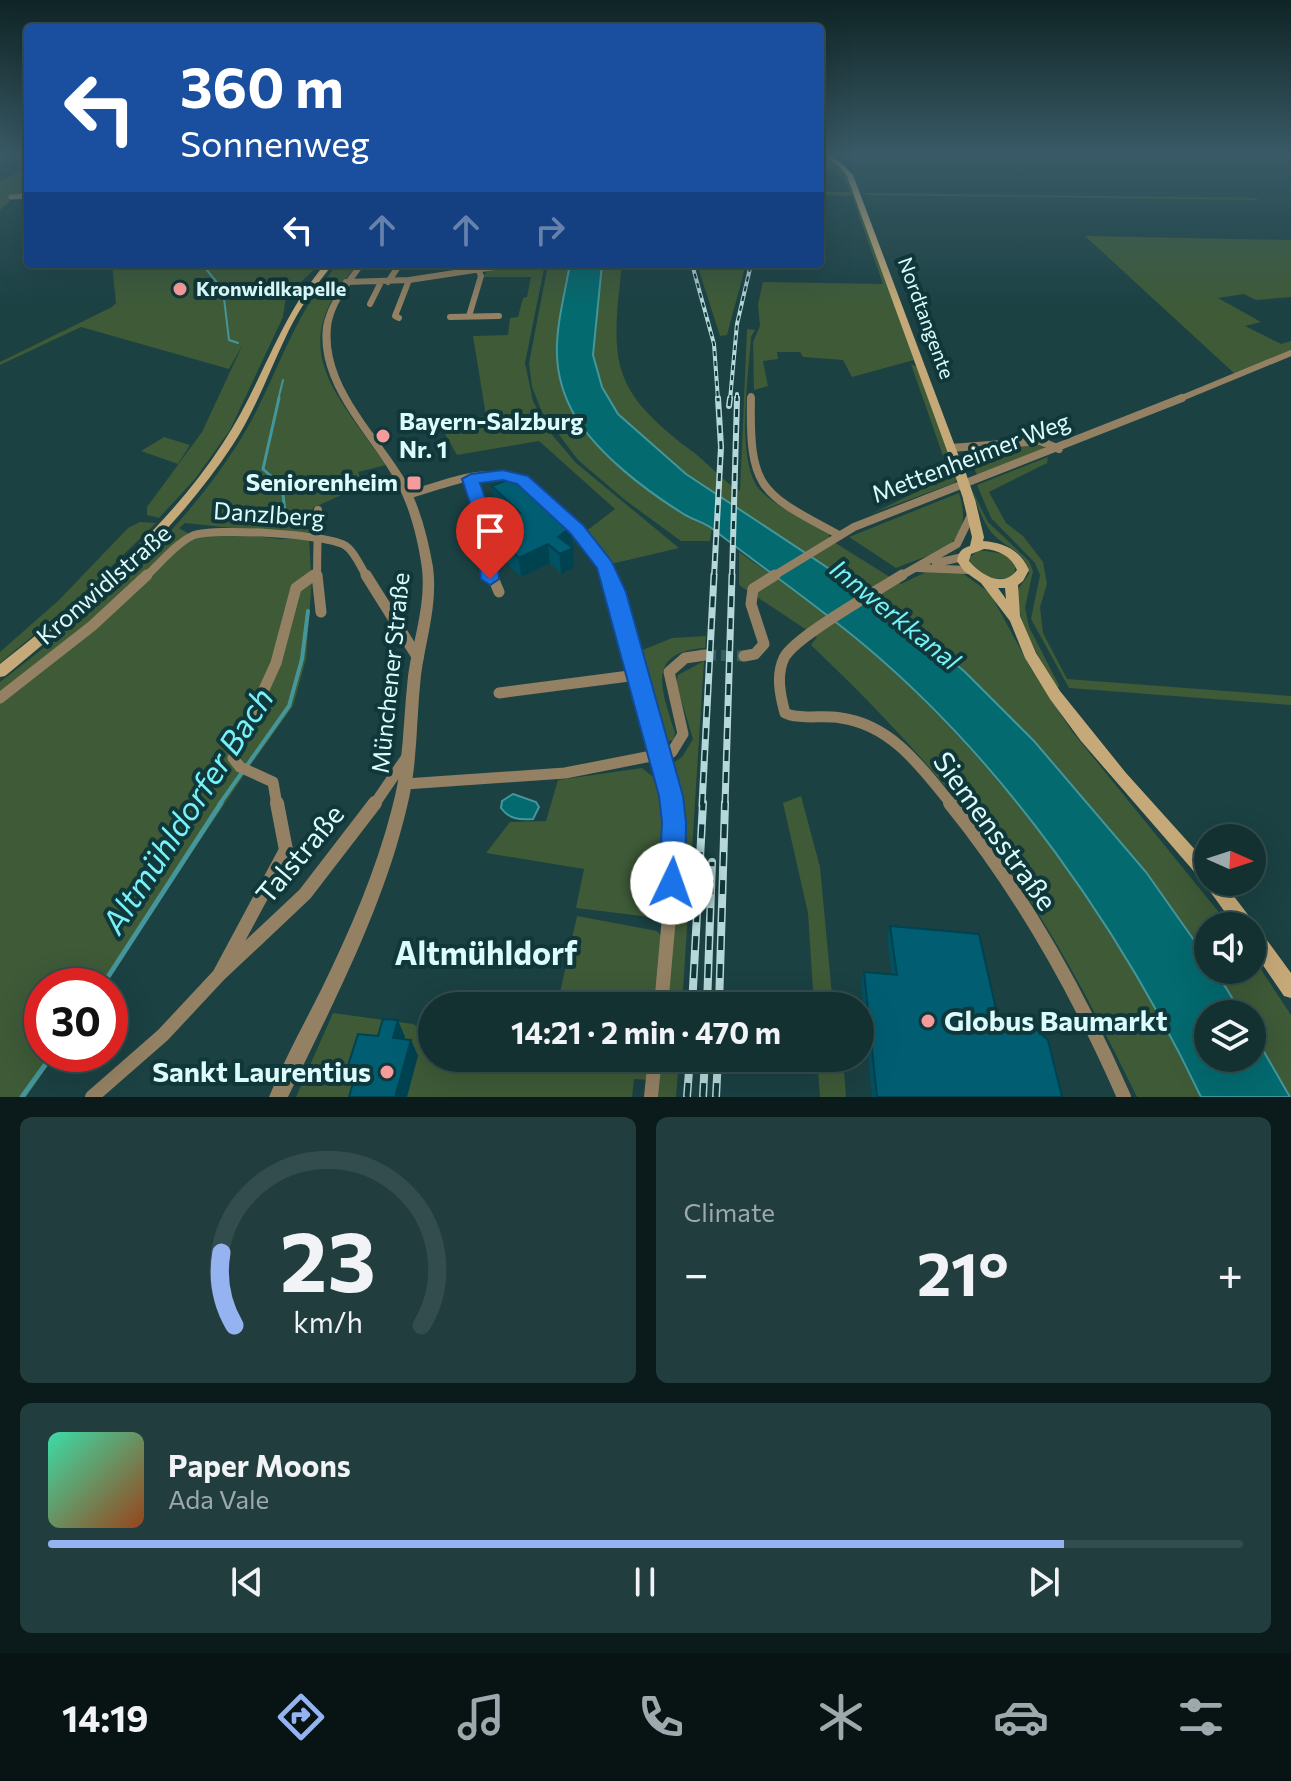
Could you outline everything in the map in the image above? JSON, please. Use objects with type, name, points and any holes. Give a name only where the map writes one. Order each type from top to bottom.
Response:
[{"type":"main road","name":"Nordtangente","points":[[862,206],[971,504],[976,546]]},
{"type":"main road","points":[[0,672],[120,570],[205,476],[252,403],[295,308],[326,268]]},
{"type":"main road","name":"Nordtangente","points":[[971,504],[999,547],[1016,557],[1022,565],[1020,577],[1011,582],[986,581]]},
{"type":"main road","points":[[966,564],[976,546],[999,547]]},
{"type":"main road","name":"Nordtangente","points":[[966,564],[986,581],[1017,625],[1035,664],[1068,714],[1194,861]]},
{"type":"main road","name":"Nordtangente","points":[[1011,582],[1017,625]]},
{"type":"main road","points":[[1223,896],[1235,912]]},
{"type":"main road","points":[[1266,954],[1291,989]]},
{"type":"street","name":"Münchener Straße","points":[[278,1097],[373,890],[390,846],[405,784],[428,576],[408,495],[337,382],[328,359],[325,323],[346,282],[358,268]]},
{"type":"street","points":[[370,304],[397,268]]},
{"type":"street","points":[[346,282],[409,280],[490,268]]},
{"type":"street","points":[[469,316],[481,276],[479,271]]},
{"type":"street","points":[[399,318],[395,316],[409,280]]},
{"type":"street","points":[[450,317],[499,316]]},
{"type":"street","name":"Mettenheimer Weg","points":[[744,656],[755,654],[764,644],[750,595],[762,580],[839,535],[1291,353]]},
{"type":"street","points":[[751,396],[749,453],[757,483],[774,498],[839,535]]},
{"type":"street","points":[[951,448],[1040,441],[1059,449]]},
{"type":"street","points":[[408,495],[471,479],[503,475],[523,480],[595,549],[616,592],[671,796],[674,830],[662,992]]},
{"type":"street","points":[[471,479],[484,521],[486,562],[499,592]]},
{"type":"street","points":[[917,568],[957,544],[965,532],[971,504]]},
{"type":"street","points":[[318,510],[317,573],[321,612]]},
{"type":"street","name":"Danzlberg","points":[[198,532],[214,529],[283,537],[316,536],[342,543],[356,556],[418,658]]},
{"type":"street","name":"Kronwidlstraße","points":[[0,698],[92,626],[198,532]]},
{"type":"street","points":[[917,568],[966,564]]},
{"type":"street","name":"Siemensstraße","points":[[917,568],[794,643],[783,659],[780,690],[785,713],[793,717],[846,719],[871,727],[901,747],[922,769],[969,827],[1041,936],[1075,993],[1124,1097]]},
{"type":"street","name":"Talstraße","points":[[219,975],[286,850],[275,786],[234,761],[235,751],[276,663],[296,588],[317,573]]},
{"type":"street","points":[[405,784],[565,773],[658,757],[679,747],[684,732],[669,688],[669,672],[685,658],[705,655]]},
{"type":"street","points":[[499,693],[637,675]]},
{"type":"street","name":"Talstraße","points":[[92,1097],[163,1035],[219,975],[305,894],[357,829],[408,756]]},
{"type":"street","points":[[651,1097],[654,1072]]},
{"type":"green space","points":[[856,206],[859,206],[914,360],[852,377],[843,360],[803,357],[800,352],[777,352],[778,359],[763,361],[768,386],[754,390],[753,342],[760,326],[758,304],[763,282],[883,284]]},
{"type":"green space","points":[[1085,236],[1291,240],[1291,297],[1256,300],[1244,294],[1218,298],[1261,322],[1245,326],[1281,344],[1291,341],[1291,350],[1235,374]]},
{"type":"green space","points":[[112,268],[316,268],[286,296],[283,317],[230,430],[195,479],[159,518],[147,515],[147,507],[202,432],[243,344],[229,369],[81,327],[0,365],[0,362],[116,303]]},
{"type":"green space","points":[[335,268],[355,268],[336,293],[324,320],[320,344],[324,367],[334,390],[386,465],[358,472],[363,485],[313,508],[310,532],[298,535],[185,523],[179,528],[189,534],[150,571],[0,696],[0,682],[66,630],[129,574],[159,544],[213,479],[250,422],[295,329]]},
{"type":"green space","points":[[544,268],[525,363],[533,401],[548,430],[576,463],[679,548],[611,564],[585,532],[615,509],[539,441],[457,455],[441,427],[456,420],[486,416],[473,336],[508,335],[510,318],[518,317],[531,277],[483,277],[487,271]]},
{"type":"green space","points":[[547,268],[569,268],[556,345],[577,419],[623,467],[682,513],[712,527],[710,541],[681,541],[578,460],[542,412],[532,387],[529,363]]},
{"type":"green space","points":[[602,268],[622,268],[617,350],[630,390],[665,429],[740,491],[747,329],[755,330],[751,337],[745,416],[748,459],[752,477],[760,490],[784,508],[829,532],[829,539],[901,584],[926,572],[962,573],[990,593],[1030,667],[1071,730],[1194,882],[1194,896],[1206,896],[1219,912],[1194,912],[1194,940],[1146,872],[965,672],[899,615],[686,474],[618,414],[602,387],[593,355]]},
{"type":"green space","points":[[698,268],[745,268],[727,335],[720,336]]},
{"type":"green space","points":[[911,364],[917,367],[957,479],[954,483],[871,514],[950,476]]},
{"type":"green space","points":[[164,437],[190,445],[178,464],[141,451]]},
{"type":"green space","points":[[1035,444],[1047,449],[977,475],[967,454],[970,451]]},
{"type":"green space","points":[[1048,457],[1047,463],[989,492],[1006,523],[1023,536],[1043,562],[1047,584],[1040,607],[1043,633],[1067,679],[1291,696],[1291,705],[1069,688],[1031,619],[1040,575],[1035,563],[991,518],[977,485]]},
{"type":"green space","points":[[972,490],[988,522],[1029,561],[1033,571],[1025,608],[1029,627],[1060,687],[1056,686],[1037,652],[1021,617],[1016,592],[1029,574],[1027,566],[1020,555],[991,532]]},
{"type":"green space","points":[[959,493],[963,511],[957,536],[926,557],[896,568],[849,537]]},
{"type":"green space","points":[[140,522],[156,523],[82,595],[0,663],[0,652],[59,600],[128,528]]},
{"type":"green space","points":[[232,532],[278,539],[309,539],[311,573],[303,577],[278,646],[232,750],[246,772],[114,968],[24,968],[24,1072],[43,1072],[26,1097],[0,1097],[0,701],[193,536]]},
{"type":"green space","points":[[979,550],[1005,554],[1016,564],[1014,575],[996,579],[980,572],[970,563],[970,557]]},
{"type":"green space","points":[[739,552],[820,609],[866,647],[967,745],[1013,799],[1097,913],[1135,973],[1201,1097],[1137,1097],[1073,972],[998,854],[909,745],[811,645],[817,637],[739,585]]},
{"type":"green space","points":[[312,579],[306,659],[293,706],[250,766],[242,764],[240,749],[299,586]]},
{"type":"green space","points":[[706,636],[705,648],[685,651],[672,657],[665,666],[663,690],[675,733],[673,740],[662,744],[640,651],[672,638]]},
{"type":"green space","points":[[704,661],[683,992],[667,992],[678,871],[667,767],[682,757],[693,739],[676,683],[678,675]]},
{"type":"green space","points":[[642,768],[660,782],[667,813],[666,876],[663,909],[658,918],[576,908],[584,869],[486,853],[510,822],[546,821],[558,780]]},
{"type":"green space","points":[[801,796],[820,867],[832,992],[813,992],[808,913],[783,803]]},
{"type":"green space","points":[[577,916],[657,931],[662,937],[657,992],[560,992]]},
{"type":"green space","points":[[1266,977],[1291,1015],[1291,1097],[1266,1055],[1266,1000],[1233,1000],[1224,984],[1266,984]]},
{"type":"green space","points":[[333,1013],[418,1027],[418,1072],[650,1072],[649,1080],[634,1079],[632,1097],[296,1097]]},
{"type":"green space","points":[[661,1072],[678,1072],[676,1097],[658,1097]]},
{"type":"green space","points":[[818,1072],[844,1072],[846,1097],[820,1097]]},
{"type":"water","name":"Innwerkkanal","points":[[569,268],[602,268],[593,355],[602,387],[618,414],[686,474],[899,615],[965,672],[1034,741],[1146,872],[1194,940],[1194,984],[1224,984],[1233,1000],[1194,1000],[1194,1072],[1266,1072],[1266,1055],[1290,1097],[1201,1097],[1170,1035],[1097,912],[1012,796],[965,742],[863,644],[710,527],[653,493],[596,444],[565,397],[557,359],[557,341]]},
{"type":"water","points":[[513,794],[536,802],[539,807],[533,819],[515,818],[501,808],[502,801]]},
{"type":"building","points":[[517,476],[571,527],[558,537],[573,548],[560,554],[548,544],[519,558],[489,529],[520,513],[492,486]]},
{"type":"building","name":"Globus Baumarkt","points":[[890,926],[979,934],[998,1018],[1027,1021],[1048,1040],[1062,1097],[877,1097],[874,992],[866,992],[864,972],[897,975]]},
{"type":"building","points":[[383,1019],[398,1020],[393,1038],[411,1040],[395,1097],[349,1097],[356,1073],[346,1072],[358,1034],[378,1036]]},
{"type":"waterway","name":"Altmühldorfer Bach","points":[[205,268],[223,290],[229,340],[238,343]]},
{"type":"waterway","name":"Altmühldorfer Bach","points":[[278,400],[283,380]]},
{"type":"waterway","name":"Altmühldorfer Bach","points":[[279,398],[263,469],[282,486],[286,520]]},
{"type":"waterway","name":"Altmühldorfer Bach","points":[[219,805],[289,706],[302,659],[308,611]]},
{"type":"waterway","name":"Altmühldorfer Bach","points":[[114,968],[221,803]]},
{"type":"waterway","name":"Altmühldorfer Bach","points":[[22,1097],[40,1072]]},
{"type":"tunnel","points":[[705,655],[744,656]]},
{"type":"railway","points":[[693,268],[714,344],[718,400]]},
{"type":"railway","points":[[730,400],[737,324],[750,268]]},
{"type":"railway","points":[[714,577],[721,447],[718,398]]},
{"type":"railway","points":[[729,406],[730,398]]},
{"type":"railway","points":[[732,577],[737,398]]},
{"type":"railway","points":[[702,805],[714,575]]},
{"type":"railway","points":[[725,805],[732,575]]},
{"type":"railway","points":[[693,992],[703,803]]},
{"type":"railway","points":[[719,992],[725,803]]},
{"type":"railway","points":[[707,992],[712,862]]},
{"type":"railway","points":[[687,1097],[689,1072]]},
{"type":"railway","points":[[703,1097],[704,1072]]},
{"type":"railway","points":[[716,1097],[717,1072]]},
{"type":"place","name":"Kronwidlkapelle","points":[[180,289]]},
{"type":"place","name":"Bayern-Salzburg Nr. 1","points":[[383,436]]},
{"type":"place","name":"Seniorenheim","points":[[414,483]]},
{"type":"place","name":"Globus Baumarkt","points":[[928,1021]]},
{"type":"place","name":"Sankt Laurentius","points":[[387,1072]]},
{"type":"district","name":"Altmühldorf","points":[[486,954]]},
{"type":"route","points":[[490,579],[484,521],[471,479],[503,475],[523,480],[577,529],[606,567],[616,592],[671,796],[674,822],[672,883]]}]
